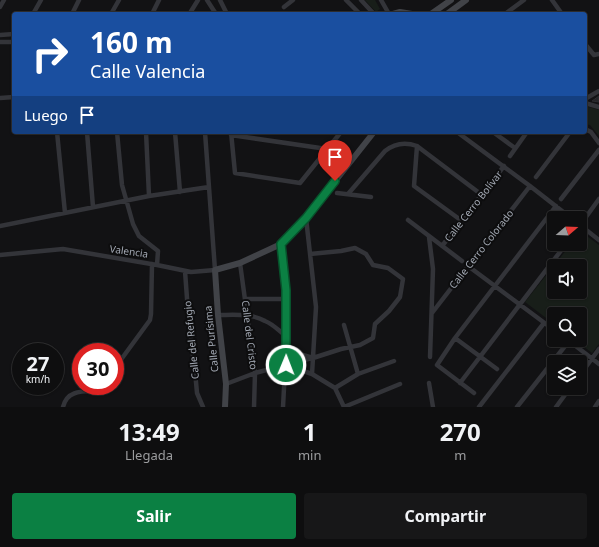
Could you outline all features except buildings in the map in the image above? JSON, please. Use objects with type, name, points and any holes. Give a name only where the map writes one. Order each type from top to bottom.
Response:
[{"type":"street","points":[[0,8],[4,0]]},
{"type":"street","points":[[35,12],[41,0]]},
{"type":"street","points":[[73,12],[79,0]]},
{"type":"street","points":[[112,12],[119,0]]},
{"type":"street","points":[[153,12],[159,0]]},
{"type":"street","points":[[191,12],[198,0]]},
{"type":"street","points":[[207,0],[215,12]]},
{"type":"street","points":[[220,0],[226,12]]},
{"type":"street","points":[[284,7],[293,0]]},
{"type":"street","points":[[346,0],[358,12]]},
{"type":"street","points":[[361,0],[372,12]]},
{"type":"street","points":[[381,0],[388,12]]},
{"type":"street","points":[[434,12],[451,0]]},
{"type":"street","points":[[450,12],[466,0]]},
{"type":"street","points":[[508,12],[524,0]]},
{"type":"street","points":[[552,0],[560,12]]},
{"type":"street","points":[[0,35],[12,34]]},
{"type":"street","points":[[0,42],[12,42]]},
{"type":"street","points":[[587,46],[596,54]]},
{"type":"street","points":[[587,99],[599,91]]},
{"type":"street","points":[[0,98],[12,97]]},
{"type":"street","points":[[587,104],[599,107]]},
{"type":"street","points":[[587,130],[591,132],[599,143]]},
{"type":"street","points":[[57,134],[65,213]]},
{"type":"street","points":[[87,134],[93,207]]},
{"type":"street","points":[[117,134],[122,185],[133,224],[139,236],[158,251],[155,264],[150,320],[124,356]]},
{"type":"street","points":[[146,134],[149,196]]},
{"type":"street","points":[[176,134],[180,192]]},
{"type":"street","points":[[205,134],[215,270]]},
{"type":"street","points":[[328,149],[231,134],[235,173],[300,183],[328,149],[339,134]]},
{"type":"street","points":[[283,407],[286,365],[286,299],[281,244],[306,218],[372,134]]},
{"type":"street","points":[[460,134],[562,211]]},
{"type":"street","points":[[496,134],[515,148]]},
{"type":"street","points":[[510,156],[526,134]]},
{"type":"street","points":[[536,177],[568,134]]},
{"type":"street","points":[[348,194],[385,150],[391,146],[410,144],[417,146],[482,195]]},
{"type":"street","points":[[417,146],[414,186],[462,221]]},
{"type":"street","points":[[561,199],[599,150]]},
{"type":"street","name":"Calle Cerro Bolívar","points":[[442,246],[504,166]]},
{"type":"street","name":"Calle Cerro Colorado","points":[[432,313],[530,186]]},
{"type":"street","points":[[0,226],[149,196],[209,187]]},
{"type":"street","points":[[337,192],[371,197]]},
{"type":"street","points":[[587,215],[599,199]]},
{"type":"street","points":[[474,394],[437,365],[455,338],[556,206]]},
{"type":"street","points":[[306,218],[316,307],[312,374]]},
{"type":"street","points":[[408,220],[462,261]]},
{"type":"street","points":[[587,231],[599,240]]},
{"type":"street","points":[[429,237],[433,269],[430,357]]},
{"type":"street","name":"Valencia","points":[[0,255],[63,250],[155,264],[185,271],[202,272],[240,263],[281,244]]},
{"type":"street","points":[[226,384],[255,373],[313,358],[350,346],[360,345],[373,338],[374,324],[389,311],[400,297],[403,279],[388,268],[373,265],[366,254],[355,248],[310,254]]},
{"type":"street","points":[[460,383],[561,251]]},
{"type":"street","name":"Calle del Cristo","points":[[240,263],[255,373],[254,407]]},
{"type":"street","points":[[468,266],[494,287],[547,325]]},
{"type":"street","name":"Calle Purísima","points":[[215,270],[218,315],[226,384],[225,407]]},
{"type":"street","name":"Calle del Refugio","points":[[185,271],[196,388],[202,407]]},
{"type":"street","points":[[245,299],[286,299]]},
{"type":"street","points":[[218,315],[247,315],[266,321],[286,336]]},
{"type":"street","points":[[479,407],[544,323]]},
{"type":"street","points":[[344,324],[358,374]]},
{"type":"street","points":[[455,338],[497,369]]},
{"type":"street","points":[[518,407],[563,347]]},
{"type":"street","points":[[577,347],[599,364]]},
{"type":"street","points":[[587,365],[599,349]]},
{"type":"street","points":[[286,350],[313,358]]},
{"type":"street","points":[[335,388],[358,374],[394,361]]},
{"type":"street","points":[[286,365],[312,374],[335,388],[344,407],[400,384]]},
{"type":"street","points":[[429,383],[433,407]]},
{"type":"street","points":[[63,407],[64,401],[72,395]]},
{"type":"street","points":[[556,407],[565,395]]},
{"type":"street","points":[[595,407],[599,401]]},
{"type":"shaded area","points":[[365,0],[375,0],[380,9],[376,12]]},
{"type":"shaded area","points":[[587,107],[599,110],[599,136],[590,125],[587,124]]},
{"type":"shaded area","points":[[587,236],[599,245],[599,344],[592,353],[584,347],[587,347],[587,307],[547,307],[547,319],[525,302],[547,274],[547,299],[587,299],[587,259],[559,259],[565,251],[587,251]]},
{"type":"route","points":[[286,365],[286,290],[281,244],[306,218],[335,181]]}]
